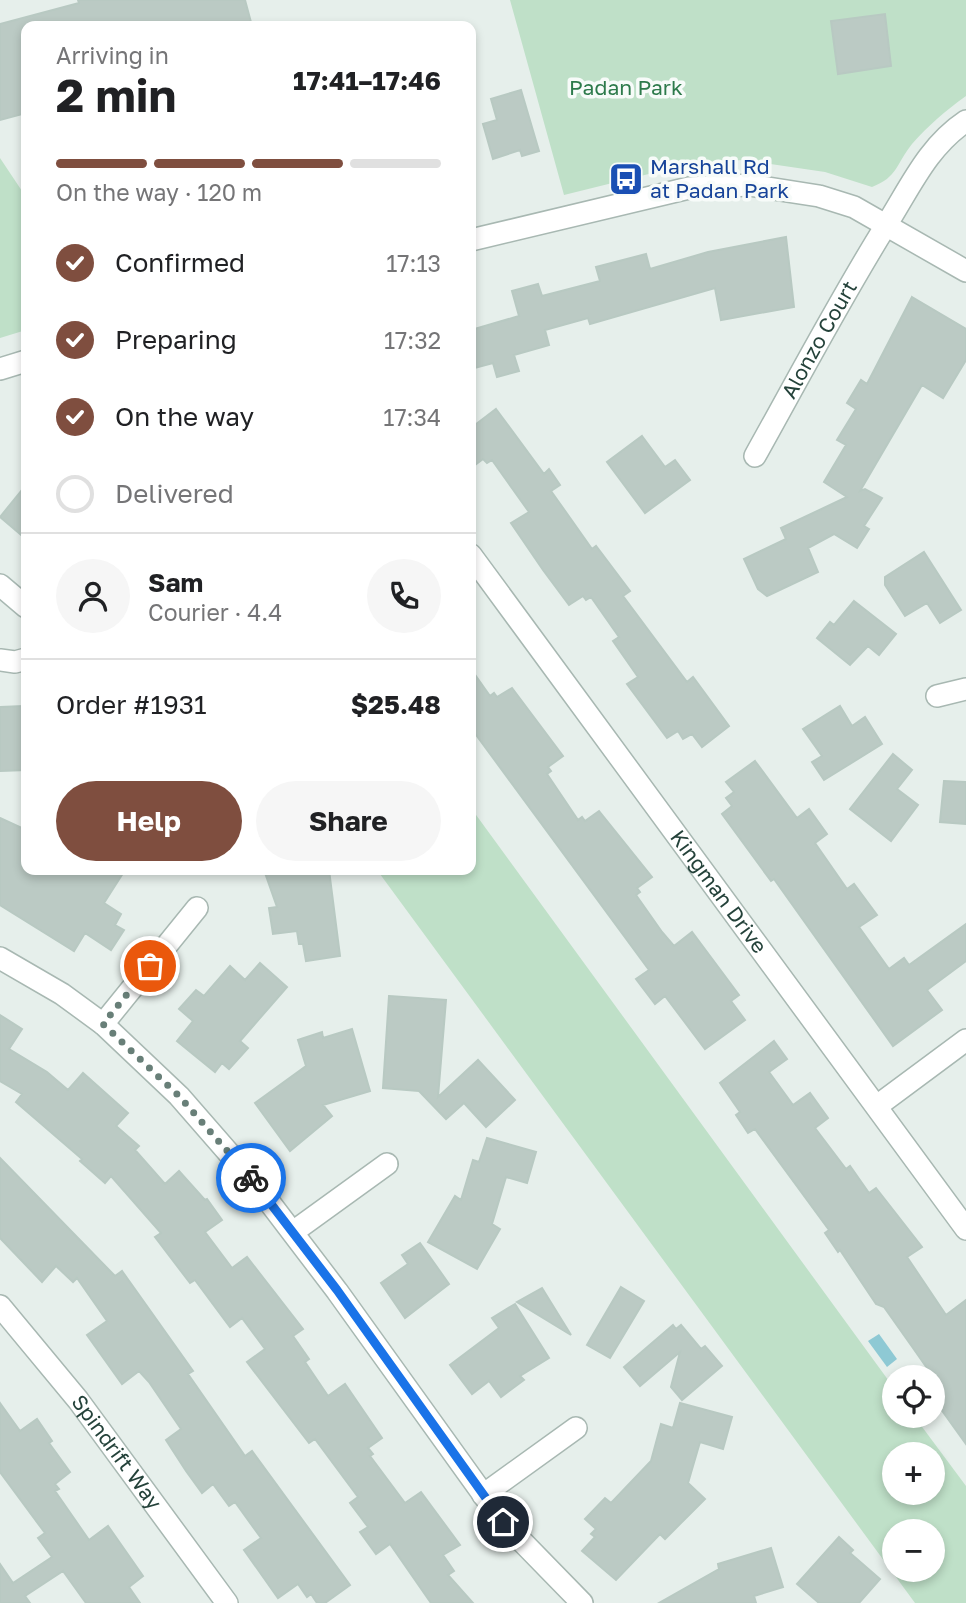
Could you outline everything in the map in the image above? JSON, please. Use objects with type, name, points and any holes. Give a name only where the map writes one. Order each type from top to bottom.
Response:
[{"type":"street","name":"Alonzo Court","points":[[755,456],[930,153],[966,121]]},
{"type":"street","points":[[476,239],[689,188],[718,185],[778,187],[820,195],[854,207],[966,271]]},
{"type":"street","points":[[0,369],[21,363]]},
{"type":"street","name":"Kingman Drive","points":[[476,562],[966,1229]]},
{"type":"street","points":[[0,585],[21,603]]},
{"type":"street","points":[[0,660],[21,660]]},
{"type":"street","points":[[937,696],[966,689]]},
{"type":"street","points":[[103,1024],[197,908]]},
{"type":"street","points":[[0,958],[62,994],[103,1024],[179,1096],[254,1182],[293,1232],[503,1522],[582,1603]]},
{"type":"street","points":[[877,1106],[966,1040]]},
{"type":"street","points":[[293,1232],[387,1164]]},
{"type":"street","name":"Spindrift Way","points":[[0,1306],[78,1400],[227,1603]]},
{"type":"street","points":[[483,1495],[576,1428]]},
{"type":"green space","name":"Padan Park","points":[[510,0],[966,0],[966,96],[918,137],[887,179],[872,187],[825,172],[743,160],[693,163],[564,195]]},
{"type":"green space","points":[[0,158],[21,190],[21,332],[0,338]]},
{"type":"green space","points":[[476,815],[882,1372],[882,1428],[923,1428],[933,1442],[882,1442],[882,1505],[945,1505],[945,1458],[966,1486],[966,1603],[915,1603],[900,1582],[945,1582],[945,1519],[882,1519],[882,1558],[381,875],[476,875]]},
{"type":"water","points":[[879,1334],[897,1359],[886,1365],[868,1341]]},
{"type":"building","points":[[78,0],[245,0],[251,21],[21,21],[21,114],[0,120],[0,24],[79,3]]},
{"type":"building","points":[[885,14],[891,66],[838,74],[831,21]]},
{"type":"building","points":[[521,90],[539,151],[522,156],[520,150],[493,159],[483,124],[497,120],[491,99]]},
{"type":"building","points":[[786,237],[794,307],[721,320],[715,288],[590,324],[588,318],[545,330],[549,345],[514,355],[519,371],[497,377],[493,363],[476,368],[476,329],[519,316],[512,291],[538,284],[542,296],[600,281],[596,267],[646,254],[650,269],[708,252]]},
{"type":"building","points":[[912,297],[966,329],[966,360],[943,398],[922,385],[860,491],[865,489],[882,498],[864,526],[869,529],[857,548],[834,534],[808,548],[818,572],[767,596],[758,589],[744,559],[786,539],[781,528],[847,497],[824,482],[846,445],[837,440],[856,409],[847,403],[861,380],[867,384]]},
{"type":"building","points":[[496,409],[544,474],[549,469],[560,485],[551,491],[592,549],[596,546],[630,591],[623,596],[687,682],[693,677],[729,726],[702,747],[692,734],[683,739],[678,731],[667,738],[627,684],[638,677],[613,641],[619,637],[591,597],[586,600],[583,596],[569,605],[543,570],[511,523],[529,512],[492,460],[487,463],[483,459],[476,464],[476,424]]},
{"type":"building","points":[[642,436],[665,467],[675,460],[690,480],[645,513],[607,462]]},
{"type":"building","points":[[21,491],[21,535],[0,517]]},
{"type":"building","points":[[924,552],[961,610],[940,623],[927,603],[905,616],[885,585],[885,577]]},
{"type":"building","points":[[854,601],[896,634],[879,655],[868,646],[850,665],[817,638],[830,622],[834,625]]},
{"type":"building","points":[[476,676],[490,696],[494,693],[497,697],[512,688],[563,756],[548,767],[551,771],[547,774],[578,820],[582,817],[585,821],[599,811],[652,877],[637,888],[640,892],[636,895],[674,946],[692,932],[739,995],[731,1001],[745,1020],[705,1049],[665,996],[655,1004],[636,979],[649,970],[476,735]]},
{"type":"building","points":[[21,706],[21,770],[0,771],[0,707]]},
{"type":"building","points":[[840,706],[852,726],[865,717],[882,744],[824,780],[812,762],[822,756],[803,729]]},
{"type":"building","points":[[893,754],[912,770],[897,789],[918,805],[891,841],[850,809]]},
{"type":"building","points":[[755,761],[797,818],[809,809],[827,834],[815,843],[847,889],[854,884],[877,915],[859,927],[889,969],[904,958],[909,965],[966,924],[966,961],[927,990],[942,1010],[893,1046],[774,879],[771,881],[722,814],[732,806],[726,798],[734,792],[726,782]]},
{"type":"building","points":[[944,781],[966,782],[966,824],[940,822]]},
{"type":"building","points":[[0,818],[21,828],[21,875],[122,875],[104,903],[121,914],[115,925],[124,930],[111,950],[85,933],[74,951],[0,905]]},
{"type":"building","points":[[266,875],[330,875],[340,956],[306,961],[297,931],[273,934],[269,908],[277,907]]},
{"type":"building","points":[[260,963],[287,987],[240,1041],[248,1048],[229,1069],[222,1063],[215,1072],[177,1041],[193,1021],[179,1009],[196,990],[204,996],[230,966],[245,980]]},
{"type":"building","points":[[389,996],[446,1000],[438,1097],[478,1060],[515,1100],[486,1127],[464,1103],[446,1119],[419,1091],[383,1088]]},
{"type":"building","points":[[0,1015],[22,1029],[9,1049],[47,1072],[68,1090],[83,1073],[128,1113],[116,1126],[139,1146],[135,1150],[165,1184],[179,1171],[205,1200],[207,1199],[222,1220],[205,1232],[232,1268],[247,1257],[303,1329],[293,1336],[309,1359],[305,1362],[328,1396],[345,1384],[382,1438],[368,1448],[373,1454],[370,1456],[405,1503],[421,1492],[460,1545],[443,1555],[454,1571],[448,1575],[473,1603],[431,1603],[390,1544],[376,1554],[360,1532],[368,1527],[350,1503],[358,1497],[315,1439],[309,1443],[247,1362],[265,1349],[242,1318],[230,1327],[195,1280],[190,1283],[155,1237],[161,1233],[111,1176],[105,1183],[80,1161],[82,1159],[16,1102],[22,1094],[0,1081]]},
{"type":"building","points":[[352,1029],[370,1091],[323,1105],[332,1116],[290,1151],[255,1103],[306,1066],[298,1040],[322,1032],[323,1038]]},
{"type":"building","points":[[774,1041],[787,1059],[769,1072],[793,1105],[810,1093],[828,1118],[815,1128],[846,1169],[850,1166],[869,1193],[876,1188],[922,1247],[907,1257],[946,1315],[966,1300],[966,1444],[945,1415],[945,1365],[925,1365],[884,1307],[876,1304],[840,1250],[838,1252],[825,1233],[829,1230],[755,1129],[748,1133],[736,1115],[740,1112],[720,1083]]},
{"type":"building","points":[[487,1138],[536,1152],[527,1183],[506,1177],[492,1224],[500,1229],[477,1269],[428,1242],[455,1196],[461,1200],[473,1160],[479,1162]]},
{"type":"building","points":[[0,1158],[115,1276],[122,1271],[193,1371],[188,1374],[245,1456],[252,1451],[350,1585],[325,1603],[317,1603],[311,1594],[307,1597],[298,1584],[278,1598],[244,1550],[261,1538],[235,1502],[229,1506],[213,1484],[202,1493],[186,1471],[166,1440],[181,1429],[149,1382],[139,1371],[122,1384],[87,1335],[107,1321],[77,1278],[73,1282],[56,1266],[42,1282],[0,1238]]},
{"type":"building","points":[[420,1243],[449,1284],[405,1318],[381,1283],[408,1264],[402,1255]]},
{"type":"building","points":[[621,1287],[644,1301],[610,1358],[587,1345]]},
{"type":"building","points":[[542,1288],[571,1335],[517,1302]]},
{"type":"building","points":[[515,1304],[549,1358],[520,1376],[524,1380],[501,1397],[489,1381],[472,1394],[450,1365],[499,1328],[492,1318]]},
{"type":"building","points":[[673,1325],[676,1329],[681,1325],[701,1349],[705,1346],[722,1366],[682,1400],[671,1387],[680,1352],[640,1386],[624,1367]]},
{"type":"building","points":[[0,1403],[20,1431],[37,1419],[52,1441],[49,1443],[70,1472],[55,1484],[59,1489],[55,1491],[89,1540],[108,1526],[143,1576],[129,1587],[140,1603],[86,1603],[63,1571],[25,1596],[30,1603],[0,1603],[0,1564],[13,1583],[52,1557],[38,1538],[45,1533],[0,1472]]},
{"type":"building","points":[[680,1403],[732,1417],[723,1449],[700,1442],[688,1483],[705,1499],[665,1539],[660,1534],[616,1580],[582,1551],[595,1537],[591,1534],[596,1529],[585,1519],[605,1498],[611,1503],[651,1461],[661,1424],[673,1428]]},
{"type":"building","points":[[839,1537],[853,1550],[850,1553],[880,1579],[859,1603],[819,1603],[797,1584]]},
{"type":"building","points":[[771,1548],[783,1587],[754,1596],[756,1603],[659,1603],[719,1569],[718,1564]]},
{"type":"way so far","points":[[150,966],[103,1024],[124,1041],[179,1096],[251,1178]]},
{"type":"place","name":"Marshall Rd at Padan Park","points":[[626,179]]},
{"type":"route","points":[[251,1178],[337,1290],[503,1522]]}]
